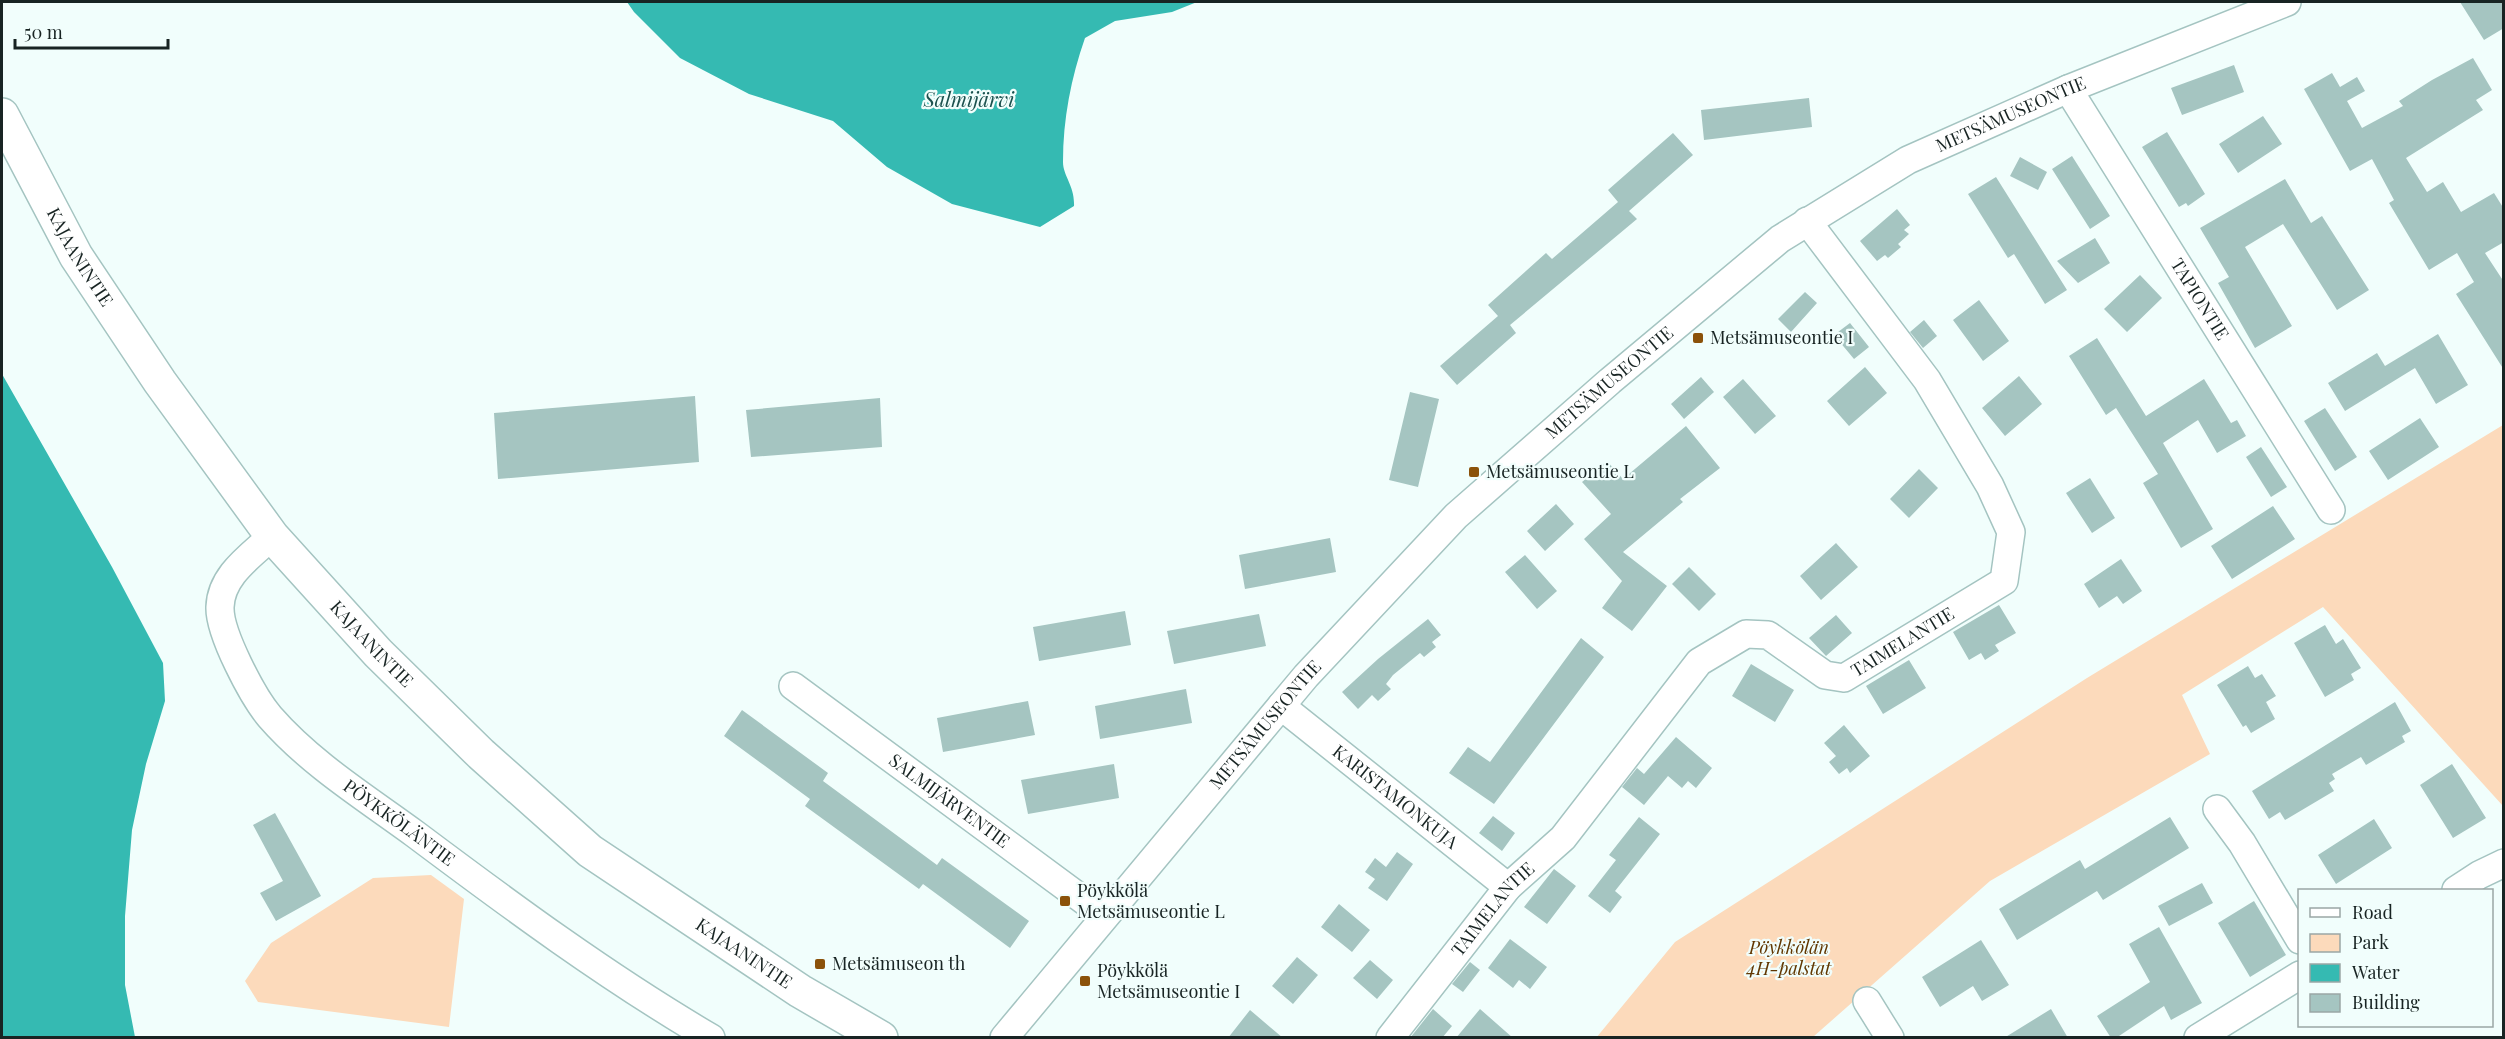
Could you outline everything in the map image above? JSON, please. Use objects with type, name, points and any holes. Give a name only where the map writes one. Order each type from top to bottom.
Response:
[{"type":"main road","name":"KAJAANINTIE","points":[[2,115],[76,256],[160,382],[272,536],[378,653],[482,754],[590,851],[771,972],[881,1038]]},
{"type":"street","name":"METSÄMUSEONTIE","points":[[1004,1038],[1306,676],[1456,516],[1618,373],[1780,239],[1908,160],[2068,89],[2287,2]]},
{"type":"street","name":"TAPIONTIE","points":[[2068,89],[2331,510]]},
{"type":"street","name":"TAIMELANTIE","points":[[1390,1038],[1509,887],[1563,838],[1699,662],[1746,634],[1768,635],[1826,675],[1844,678],[2004,581],[2012,532],[1990,486],[1927,380],[1807,221]]},
{"type":"street","name":"PÖYKKÖLÄNTIE","points":[[272,536],[229,577],[220,609],[243,675],[269,716],[306,753],[543,929],[659,1007],[711,1038]]},
{"type":"street","name":"SALMIJÄRVENTIE","points":[[793,686],[1106,916]]},
{"type":"street","name":"KARISTAMONKUJA","points":[[1281,706],[1509,887]]},
{"type":"street","points":[[2217,809],[2242,843],[2298,937]]},
{"type":"street","points":[[2459,889],[2479,875],[2504,863]]},
{"type":"street","points":[[2198,1038],[2298,976]]},
{"type":"street","points":[[1867,1001],[1890,1038]]},
{"type":"green space","name":"Pöykkölän 4H-palstat","points":[[2503,425],[2503,806],[2323,607],[2182,695],[2210,754],[1990,881],[1813,1037],[1596,1038],[1675,942],[2087,678]]},
{"type":"green space","points":[[431,875],[464,899],[449,1027],[258,1002],[245,981],[271,943],[373,878]]},
{"type":"water","name":"Salmijärvi","points":[[627,2],[1197,2],[1172,12],[1115,21],[1085,38],[1076,68],[1064,130],[1063,162],[1073,193],[1074,206],[1040,227],[952,204],[887,167],[833,121],[749,94],[680,58]]},
{"type":"water","points":[[2,374],[112,567],[163,663],[165,701],[146,764],[132,830],[125,916],[125,985],[135,1037],[2,1037]]},
{"type":"building","points":[[2460,2],[2504,2],[2504,28],[2484,40]]},
{"type":"building","points":[[2473,58],[2492,90],[2476,100],[2483,110],[2406,158],[2427,192],[2443,182],[2461,212],[2494,193],[2504,209],[2504,242],[2485,253],[2504,282],[2504,370],[2456,294],[2474,282],[2457,253],[2429,270],[2389,203],[2394,200],[2372,159],[2350,171],[2304,89],[2332,73],[2340,87],[2357,77],[2365,91],[2347,101],[2362,128],[2403,106],[2399,101],[2432,80]]},
{"type":"building","points":[[2234,65],[2244,92],[2182,115],[2171,88]]},
{"type":"building","points":[[1809,98],[1812,127],[1704,140],[1701,110]]},
{"type":"building","points":[[2263,116],[2282,144],[2238,173],[2219,144]]},
{"type":"building","points":[[2167,132],[2205,194],[2188,206],[2186,203],[2179,207],[2142,147]]},
{"type":"building","points":[[1673,133],[1693,155],[1629,211],[1637,219],[1510,325],[1516,333],[1457,385],[1440,366],[1498,316],[1488,305],[1546,253],[1552,259],[1618,202],[1608,190]]},
{"type":"building","points":[[2072,156],[2110,216],[2090,229],[2052,169]]},
{"type":"building","points":[[2020,157],[2047,172],[2038,190],[2010,176]]},
{"type":"building","points":[[1996,177],[2067,290],[2045,304],[2014,254],[2008,258],[1968,194]]},
{"type":"building","points":[[2285,179],[2311,223],[2322,216],[2369,290],[2337,310],[2283,224],[2245,247],[2292,326],[2255,348],[2218,283],[2229,277],[2200,228]]},
{"type":"building","points":[[1897,209],[1910,225],[1904,230],[1909,234],[1898,244],[1901,247],[1888,258],[1885,255],[1877,261],[1860,241]]},
{"type":"building","points":[[2095,238],[2110,263],[2078,283],[2057,261]]},
{"type":"building","points":[[2140,275],[2162,298],[2127,332],[2104,309]]},
{"type":"building","points":[[1805,292],[1817,303],[1791,332],[1778,319]]},
{"type":"building","points":[[1979,300],[2009,341],[1983,361],[1953,320]]},
{"type":"building","points":[[1924,320],[1937,336],[1923,348],[1910,332]]},
{"type":"building","points":[[1850,323],[1869,347],[1854,359],[1834,335]]},
{"type":"building","points":[[2438,334],[2468,385],[2436,404],[2415,368],[2345,411],[2328,383],[2377,353],[2385,366]]},
{"type":"building","points":[[2097,338],[2146,416],[2204,379],[2231,423],[2237,420],[2246,436],[2217,453],[2198,420],[2163,443],[2213,529],[2181,548],[2143,483],[2158,474],[2116,408],[2106,415],[2069,356]]},
{"type":"building","points":[[1865,367],[1887,393],[1849,426],[1827,401]]},
{"type":"building","points":[[2019,376],[2042,404],[2005,436],[1982,408]]},
{"type":"building","points":[[1701,377],[1714,392],[1684,419],[1671,404]]},
{"type":"building","points":[[1743,379],[1776,416],[1755,434],[1723,397]]},
{"type":"building","points":[[1410,392],[1439,399],[1418,487],[1389,480]]},
{"type":"building","points":[[695,396],[699,462],[498,479],[494,413]]},
{"type":"building","points":[[880,398],[882,447],[751,457],[746,410]]},
{"type":"building","points":[[2325,408],[2357,457],[2335,471],[2304,421]]},
{"type":"building","points":[[2420,418],[2439,447],[2388,480],[2369,451]]},
{"type":"building","points":[[1686,426],[1720,468],[1680,499],[1683,502],[1623,552],[1667,586],[1632,631],[1602,608],[1622,581],[1584,539],[1611,514],[1582,482],[1607,461],[1623,479]]},
{"type":"building","points":[[2261,447],[2287,487],[2271,497],[2246,457]]},
{"type":"building","points":[[1919,469],[1938,488],[1909,518],[1890,499]]},
{"type":"building","points":[[2090,478],[2115,518],[2092,533],[2066,493]]},
{"type":"building","points":[[1556,504],[1574,524],[1545,551],[1527,531]]},
{"type":"building","points":[[2273,506],[2295,539],[2232,579],[2211,546]]},
{"type":"building","points":[[1330,538],[1336,572],[1245,589],[1239,555]]},
{"type":"building","points":[[1836,543],[1858,567],[1821,600],[1800,576]]},
{"type":"building","points":[[1525,555],[1557,591],[1537,609],[1505,572]]},
{"type":"building","points":[[2121,559],[2142,591],[2123,604],[2117,596],[2099,608],[2084,584]]},
{"type":"building","points":[[1689,567],[1716,594],[1699,611],[1672,584]]},
{"type":"building","points":[[1999,605],[2016,633],[1995,645],[1999,651],[1985,660],[1981,653],[1969,660],[1953,632]]},
{"type":"building","points":[[1125,611],[1131,645],[1039,661],[1033,627]]},
{"type":"building","points":[[1259,614],[1266,646],[1174,664],[1167,631]]},
{"type":"building","points":[[1836,615],[1852,633],[1826,656],[1809,638]]},
{"type":"building","points":[[1428,619],[1441,635],[1432,642],[1436,647],[1424,657],[1420,653],[1393,675],[1386,684],[1391,689],[1378,701],[1372,695],[1358,709],[1342,692],[1378,659]]},
{"type":"building","points":[[2325,625],[2336,644],[2343,639],[2361,668],[2351,674],[2354,680],[2325,697],[2294,643]]},
{"type":"building","points":[[1581,638],[1604,657],[1494,804],[1449,773],[1468,747],[1490,762]]},
{"type":"building","points":[[1909,660],[1926,688],[1883,714],[1866,686]]},
{"type":"building","points":[[1751,664],[1794,690],[1775,722],[1732,696]]},
{"type":"building","points":[[2248,666],[2255,678],[2262,674],[2276,696],[2266,702],[2275,719],[2251,733],[2246,725],[2243,727],[2217,685]]},
{"type":"building","points":[[1186,689],[1192,723],[1100,739],[1095,706]]},
{"type":"building","points":[[1028,701],[1035,735],[943,752],[937,718]]},
{"type":"building","points":[[2395,702],[2411,731],[2402,736],[2405,742],[2366,765],[2361,757],[2332,774],[2335,779],[2329,783],[2334,791],[2285,820],[2280,812],[2269,819],[2252,791]]},
{"type":"building","points":[[742,710],[828,773],[823,781],[937,865],[942,858],[1029,921],[1010,948],[923,884],[919,889],[805,806],[810,799],[724,736]]},
{"type":"building","points":[[1844,725],[1870,756],[1850,773],[1847,768],[1839,774],[1829,762],[1836,756],[1824,743]]},
{"type":"building","points":[[1676,737],[1712,768],[1696,788],[1688,781],[1682,788],[1668,776],[1644,805],[1622,787],[1637,768],[1644,774]]},
{"type":"building","points":[[1114,764],[1119,798],[1028,814],[1021,780]]},
{"type":"building","points":[[2452,764],[2486,818],[2453,838],[2420,785]]},
{"type":"building","points":[[275,813],[321,896],[276,921],[260,893],[283,881],[253,825]]},
{"type":"building","points":[[1493,816],[1515,833],[1502,851],[1479,833]]},
{"type":"building","points":[[1639,817],[1660,834],[1615,891],[1622,897],[1610,913],[1588,896],[1616,860],[1609,855]]},
{"type":"building","points":[[2170,817],[2189,848],[2103,900],[2097,891],[2017,940],[1999,909],[2080,860],[2085,869]]},
{"type":"building","points":[[2374,819],[2392,848],[2336,884],[2318,855]]},
{"type":"building","points":[[1397,852],[1413,864],[1387,901],[1368,888],[1375,879],[1365,872],[1375,858],[1386,867]]},
{"type":"building","points":[[1554,869],[1576,886],[1547,924],[1524,907]]},
{"type":"building","points":[[2202,883],[2213,903],[2169,926],[2158,906]]},
{"type":"building","points":[[2254,901],[2286,955],[2250,977],[2218,923]]},
{"type":"building","points":[[1339,904],[1370,930],[1352,952],[1321,927]]},
{"type":"building","points":[[2159,927],[2202,1003],[2171,1020],[2164,1006],[2116,1038],[2111,1038],[2097,1016],[2150,982],[2129,944]]},
{"type":"building","points":[[1510,939],[1547,967],[1530,989],[1519,980],[1513,988],[1488,968]]},
{"type":"building","points":[[1981,940],[2009,985],[1982,1001],[1973,986],[1940,1007],[1922,977]]},
{"type":"building","points":[[1297,957],[1318,975],[1293,1004],[1272,986]]},
{"type":"building","points":[[1370,960],[1393,980],[1377,999],[1353,978]]},
{"type":"building","points":[[1470,962],[1480,970],[1463,992],[1452,984]]},
{"type":"building","points":[[1433,1009],[1452,1026],[1442,1038],[1410,1038]]},
{"type":"building","points":[[1480,1009],[1513,1038],[1456,1038]]},
{"type":"building","points":[[2051,1009],[2068,1038],[2004,1038]]},
{"type":"building","points":[[1250,1010],[1283,1038],[1228,1038]]},
{"type":"place","name":"Metsämuseontie I","points":[[1698,338]]},
{"type":"place","name":"Metsämuseontie L","points":[[1474,472]]},
{"type":"place","name":"Pöykkölä Metsämuseontie L","points":[[1065,901]]},
{"type":"place","name":"Metsämuseon th","points":[[820,964]]},
{"type":"place","name":"Pöykkölä Metsämuseontie I","points":[[1085,981]]}]
